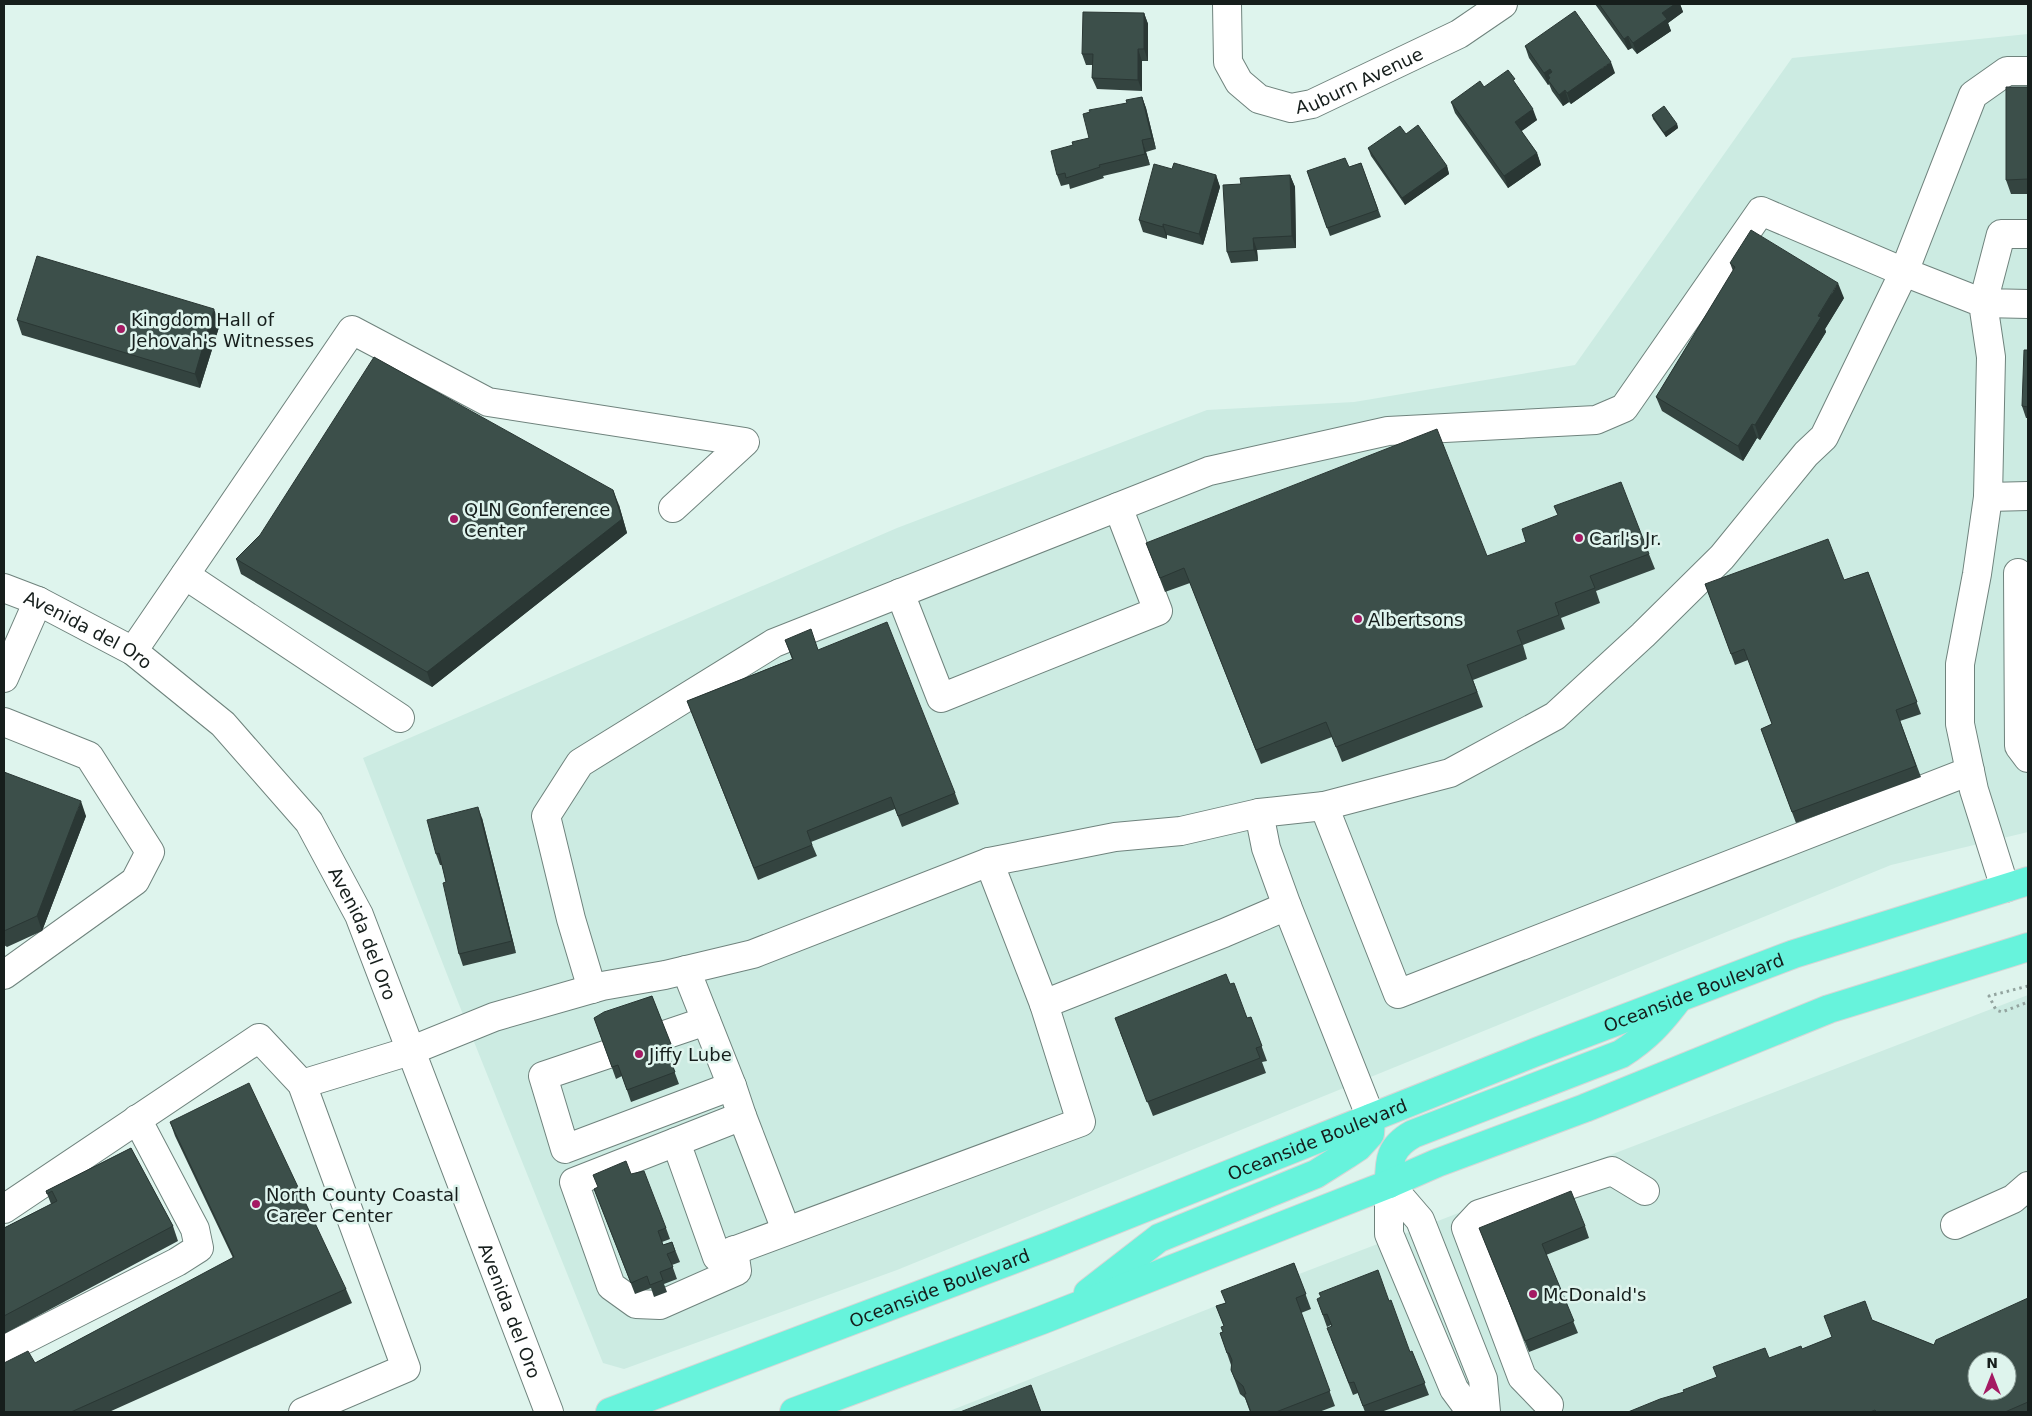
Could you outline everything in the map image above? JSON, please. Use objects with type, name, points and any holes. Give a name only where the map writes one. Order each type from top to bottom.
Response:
[{"type":"main road","name":"Oceanside Boulevard","points":[[610,1412],[1049,1246],[1371,1118],[1794,954],[2017,885]]},
{"type":"main road","points":[[794,1412],[1066,1311],[1389,1184],[1437,1163],[1585,1108],[1829,1009],[2028,947]]},
{"type":"main road","points":[[1389,1184],[1389,1167],[1393,1152],[1400,1142],[1413,1134],[1621,1054],[1643,1040],[1662,1021],[1679,998]]},
{"type":"main road","points":[[1066,1311],[1159,1238],[1316,1174],[1358,1147],[1370,1134],[1371,1118]]},
{"type":"street","name":"Auburn Avenue","points":[[1228,14],[1228,62],[1239,82],[1259,99],[1291,108],[1312,104],[1459,34],[1503,4]]},
{"type":"street","points":[[302,1084],[410,1051],[494,1016],[592,989],[753,954],[989,862],[1115,837],[1181,831],[1259,813],[1324,806],[1450,773],[1555,716],[1614,662],[1722,557],[1806,454],[1824,437],[1904,272],[1973,95],[2007,72],[2028,71]]},
{"type":"street","points":[[592,989],[571,919],[546,816],[580,763],[774,643],[1209,471],[1388,431],[1596,420],[1624,408],[1761,211],[1904,272],[1983,303],[2028,304]]},
{"type":"street","points":[[2017,885],[1970,771],[1960,724],[1960,664],[1977,574],[1988,496],[1991,357],[1983,303],[2001,234],[2028,234]]},
{"type":"street","points":[[133,650],[352,330],[488,402],[745,442],[674,508]]},
{"type":"street","points":[[1988,496],[2028,496]]},
{"type":"street","points":[[900,593],[941,698],[1158,611],[1118,507]]},
{"type":"street","points":[[1977,574],[2023,572],[2019,746],[2028,758]]},
{"type":"street","points":[[185,575],[400,718]]},
{"type":"street","name":"Avenida del Oro","points":[[4,588],[38,601],[133,650],[223,724],[309,822],[358,915],[549,1412]]},
{"type":"street","points":[[4,678],[38,601]]},
{"type":"street","points":[[4,722],[89,756],[150,852],[135,881],[4,975]]},
{"type":"street","points":[[1324,806],[1398,994],[1970,771]]},
{"type":"street","points":[[1259,813],[1266,848],[1287,906],[1371,1118]]},
{"type":"street","points":[[676,1142],[717,1256],[1082,1122],[1044,1004],[989,862]]},
{"type":"street","points":[[1044,1004],[1287,906]]},
{"type":"street","points":[[686,970],[786,1230]]},
{"type":"street","points":[[706,1021],[543,1076],[565,1149],[732,1086]]},
{"type":"street","points":[[4,1209],[259,1038],[302,1084],[406,1368],[303,1412]]},
{"type":"street","points":[[734,1250],[737,1271],[660,1305],[636,1304],[611,1286],[574,1182],[742,1116]]},
{"type":"street","points":[[4,1350],[177,1262],[199,1248],[195,1229],[138,1119]]},
{"type":"street","points":[[1549,1405],[1522,1377],[1466,1228],[1479,1214],[1612,1172],[1645,1191]]},
{"type":"street","points":[[1389,1184],[1389,1234],[1454,1389],[1471,1412]]},
{"type":"street","points":[[1389,1184],[1420,1220],[1483,1378],[1486,1412]]},
{"type":"street","points":[[1955,1225],[2013,1199],[2028,1186]]},
{"type":"path","points":[[2028,986],[1989,996],[1996,1010],[2002,1012],[2028,1002]]},
{"type":"shaded area","points":[[2028,34],[2028,832],[1891,865],[897,1270],[624,1369],[603,1363],[450,982],[363,758],[897,528],[1207,410],[1354,402],[1575,365],[1792,58]]},
{"type":"shaded area","points":[[2028,995],[2028,1412],[947,1412],[1226,1302]]},
{"type":"building","points":[[1599,4],[1675,4],[1662,13],[1667,19],[1633,43],[1628,36],[1624,39]]},
{"type":"building","points":[[1575,11],[1611,62],[1567,93],[1565,90],[1559,95],[1548,80],[1550,78],[1548,75],[1552,72],[1550,69],[1544,73],[1525,46]]},
{"type":"building","points":[[1083,12],[1144,13],[1144,49],[1138,49],[1138,80],[1092,78],[1093,54],[1082,54]]},
{"type":"building","points":[[1508,70],[1533,109],[1515,122],[1537,153],[1504,176],[1451,102],[1480,81],[1484,87]]},
{"type":"building","points":[[2006,87],[2028,87],[2028,179],[2006,180]]},
{"type":"building","points":[[1142,97],[1152,138],[1142,140],[1145,154],[1099,165],[1100,167],[1066,178],[1065,173],[1057,175],[1051,151],[1073,145],[1072,142],[1089,138],[1083,114],[1090,112],[1089,110],[1127,103],[1126,100]]},
{"type":"building","points":[[1664,106],[1677,124],[1664,133],[1652,115]]},
{"type":"building","points":[[1418,125],[1447,166],[1402,198],[1368,148],[1400,126],[1406,134]]},
{"type":"building","points":[[1345,158],[1349,167],[1361,163],[1378,210],[1327,228],[1307,171]]},
{"type":"building","points":[[1174,163],[1216,175],[1199,234],[1163,224],[1163,227],[1139,220],[1154,164],[1172,169]]},
{"type":"building","points":[[1290,175],[1292,236],[1253,238],[1254,250],[1227,252],[1223,185],[1241,184],[1240,178]]},
{"type":"building","points":[[1751,230],[1838,283],[1818,316],[1821,317],[1755,425],[1752,424],[1738,446],[1656,397],[1735,267],[1730,263]]},
{"type":"building","name":"Kingdom Hall of Jehovah's Witnesses","points":[[37,256],[214,309],[195,374],[17,320]]},
{"type":"building","points":[[2024,350],[2028,350],[2028,407],[2022,406]]},
{"type":"building","name":"QLN Conference Center","points":[[374,357],[613,490],[622,519],[427,672],[236,559],[260,535]]},
{"type":"building","name":"Albertsons","points":[[1437,429],[1487,556],[1526,542],[1522,529],[1558,515],[1554,506],[1621,482],[1649,554],[1590,576],[1595,588],[1555,603],[1559,615],[1517,631],[1522,644],[1467,665],[1477,692],[1336,747],[1326,722],[1256,750],[1184,568],[1160,578],[1146,543]]},
{"type":"building","points":[[1828,539],[1844,580],[1868,572],[1917,702],[1896,710],[1916,766],[1792,812],[1761,729],[1772,724],[1744,649],[1731,654],[1705,584]]},
{"type":"building","points":[[887,622],[955,793],[898,816],[891,797],[807,831],[812,845],[754,868],[687,701],[793,659],[785,640],[811,629],[818,650]]},
{"type":"building","points":[[4,772],[81,801],[37,916],[4,931]]},
{"type":"building","points":[[478,807],[512,941],[459,954],[443,883],[446,882],[439,853],[436,854],[427,820]]},
{"type":"building","points":[[1226,974],[1230,984],[1234,983],[1247,1018],[1251,1017],[1262,1046],[1256,1048],[1260,1058],[1147,1102],[1115,1018]]},
{"type":"building","points":[[652,996],[671,1044],[665,1046],[675,1072],[627,1090],[618,1065],[612,1067],[594,1018],[604,1012]]},
{"type":"building","name":"North County Coastal Career Center","points":[[249,1083],[346,1289],[71,1412],[4,1412],[4,1363],[28,1351],[35,1363],[234,1257],[170,1122]]},
{"type":"building","points":[[131,1148],[173,1226],[4,1316],[4,1228],[57,1201],[52,1191],[47,1194],[46,1191]]},
{"type":"building","points":[[626,1161],[631,1174],[644,1171],[666,1228],[658,1231],[663,1245],[672,1242],[675,1251],[667,1254],[673,1267],[660,1272],[663,1280],[650,1285],[647,1276],[631,1283],[594,1189],[598,1187],[593,1175]]},
{"type":"building","name":"McDonald's","points":[[1571,1191],[1585,1226],[1542,1244],[1574,1321],[1525,1341],[1479,1228]]},
{"type":"building","points":[[1294,1263],[1306,1294],[1296,1298],[1330,1391],[1276,1412],[1251,1412],[1243,1386],[1235,1379],[1231,1370],[1232,1360],[1229,1353],[1227,1353],[1220,1333],[1223,1332],[1221,1327],[1224,1326],[1216,1306],[1226,1303],[1221,1291]]},
{"type":"building","points":[[1378,1270],[1410,1352],[1412,1351],[1425,1383],[1363,1406],[1354,1382],[1349,1383],[1327,1328],[1332,1326],[1327,1314],[1323,1315],[1317,1299],[1321,1297],[1319,1293]]},
{"type":"building","points":[[2028,1298],[2028,1402],[2005,1412],[1877,1412],[1875,1410],[1870,1412],[1628,1412],[1684,1392],[1683,1390],[1717,1377],[1713,1367],[1765,1348],[1769,1358],[1801,1346],[1802,1349],[1832,1337],[1824,1316],[1865,1301],[1872,1320],[1934,1345],[1936,1340]]},
{"type":"building","points":[[1031,1385],[1041,1412],[960,1412]]},
{"type":"place","name":"Kingdom Hall of Jehovah's Witnesses","points":[[121,329]]},
{"type":"place","name":"QLN Conference Center","points":[[454,519]]},
{"type":"place","name":"Carl's Jr.","points":[[1579,538]]},
{"type":"place","name":"Albertsons","points":[[1358,619]]},
{"type":"place","name":"Jiffy Lube","points":[[639,1054]]},
{"type":"place","name":"North County Coastal Career Center","points":[[256,1204]]},
{"type":"place","name":"McDonald's","points":[[1533,1294]]}]
